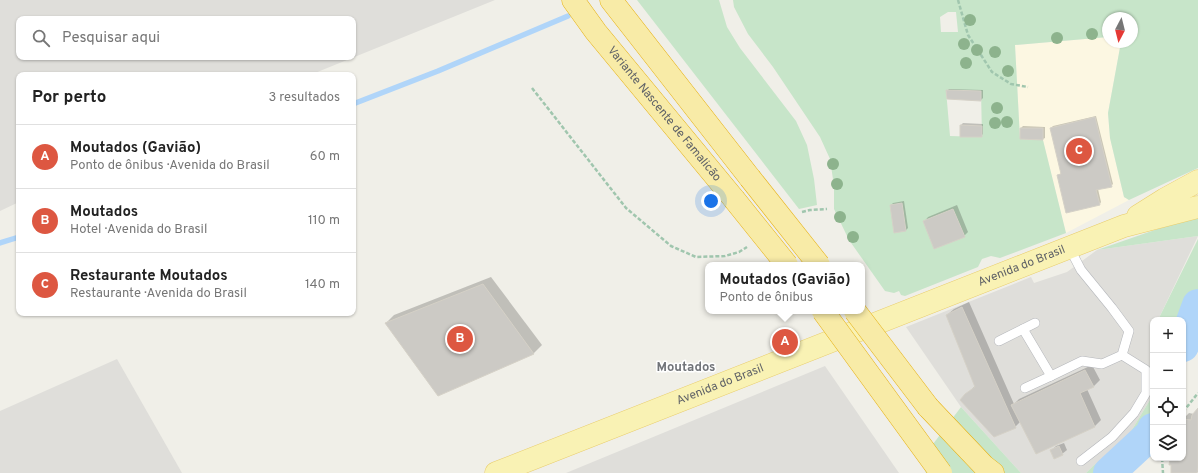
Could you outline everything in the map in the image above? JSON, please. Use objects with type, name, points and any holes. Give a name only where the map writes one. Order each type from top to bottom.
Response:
[{"type":"highway","name":"Variante Nascente de Famalicão","points":[[573,0],[596,32],[785,262]]},
{"type":"highway","points":[[611,0],[817,262]]},
{"type":"highway","points":[[826,314],[941,473]]},
{"type":"highway","points":[[857,314],[928,407],[975,473]]},
{"type":"highway","points":[[928,407],[984,466],[993,473]]},
{"type":"main road","name":"Avenida do Brasil","points":[[1124,226],[1165,199],[1198,181]]},
{"type":"main road","name":"Avenida do Brasil","points":[[496,473],[1124,226],[1198,207]]},
{"type":"lane","points":[[1025,388],[1082,361],[1102,364],[1122,355],[1129,331],[1081,270],[1069,247]]},
{"type":"lane","points":[[999,341],[1035,323]]},
{"type":"lane","points":[[1023,329],[1051,376]]},
{"type":"lane","points":[[1081,461],[1112,437],[1134,413],[1146,393],[1146,370],[1122,355]]},
{"type":"path","points":[[958,0],[968,35],[992,72],[1011,84],[1028,87]]},
{"type":"path","points":[[532,88],[626,208],[671,246],[696,257],[725,256],[739,252],[752,244]]},
{"type":"path","points":[[801,212],[827,209]]},
{"type":"path","points":[[1186,408],[1198,393]]},
{"type":"path","points":[[1162,461],[1163,473]]},
{"type":"shaded area","points":[[0,0],[495,0],[356,56],[356,16],[16,16],[16,60],[347,60],[317,72],[16,72],[16,203],[0,211]]},
{"type":"shaded area","points":[[1102,38],[1102,48],[1120,48],[1108,113],[1110,138],[1124,197],[1129,200],[1066,233],[1043,141],[1020,139],[1015,45]]},
{"type":"shaded area","points":[[1198,236],[1159,317],[1150,317],[1150,400],[1124,443],[1086,473],[1021,473],[961,407],[906,327],[1031,277],[1034,283],[1067,272],[1097,250]]},
{"type":"shaded area","points":[[117,359],[182,473],[0,473],[0,411]]},
{"type":"shaded area","name":"Moutados","points":[[825,366],[899,473],[566,473]]},
{"type":"green space","points":[[637,0],[719,0],[727,27],[740,48],[796,121],[807,145],[814,179],[817,205],[799,209]]},
{"type":"green space","points":[[733,0],[1198,0],[1198,168],[1129,200],[1124,197],[1110,138],[1108,113],[1120,48],[1138,48],[1138,12],[1102,12],[1102,38],[1015,45],[1020,139],[1043,140],[1066,233],[1000,258],[991,256],[982,259],[978,267],[905,296],[901,295],[899,291],[894,293],[885,291],[849,240],[834,209],[834,186],[830,159],[820,137],[773,67],[748,34],[734,7]],"holes":[[[948,12],[956,12],[958,32],[941,32],[940,17]],[[946,90],[981,91],[982,137],[950,136]]]},
{"type":"green space","points":[[1198,215],[1198,236],[1097,250]]},
{"type":"green space","points":[[1198,239],[1198,327],[1186,361],[1186,317],[1159,317]]},
{"type":"green space","points":[[1150,400],[1150,441],[1121,473],[1086,473],[1124,443]]},
{"type":"green space","points":[[961,407],[1021,473],[926,473],[921,460]]},
{"type":"building","points":[[946,90],[981,91],[981,101],[947,99]]},
{"type":"building","points":[[1095,117],[1112,187],[1096,190],[1100,205],[1066,213],[1057,175],[1061,174],[1050,128]]},
{"type":"building","points":[[960,125],[982,126],[982,137],[960,137]]},
{"type":"building","points":[[1020,128],[1043,128],[1043,140],[1020,139]]},
{"type":"building","points":[[902,203],[906,231],[894,233],[890,205]]},
{"type":"building","points":[[953,209],[965,237],[934,249],[923,221]]},
{"type":"building","points":[[483,284],[534,354],[438,396],[385,323]]},
{"type":"building","points":[[962,307],[1016,428],[994,437],[960,400],[965,394],[975,387],[946,315]]},
{"type":"building","points":[[1085,370],[1094,387],[1080,393],[1095,427],[1036,454],[1011,405]]},
{"type":"building","points":[[1198,408],[1197,473],[1171,473],[1170,461],[1186,461],[1186,419],[1191,420],[1192,415]]},
{"type":"building","points":[[1059,446],[1063,455],[1054,459],[1050,450]]},
{"type":"waterway","points":[[356,103],[438,71],[568,16]]},
{"type":"waterway","points":[[0,243],[16,238]]},
{"type":"waterway","points":[[1186,338],[1198,305]]},
{"type":"waterway","points":[[1109,473],[1150,435]]},
{"type":"place","name":"Restaurante Moutados","points":[[1079,151]]},
{"type":"place","name":"Moutados","points":[[460,339]]},
{"type":"place","name":"Moutados (Gavião)","points":[[785,342]]},
{"type":"district","name":"Moutados","points":[[686,368]]}]
